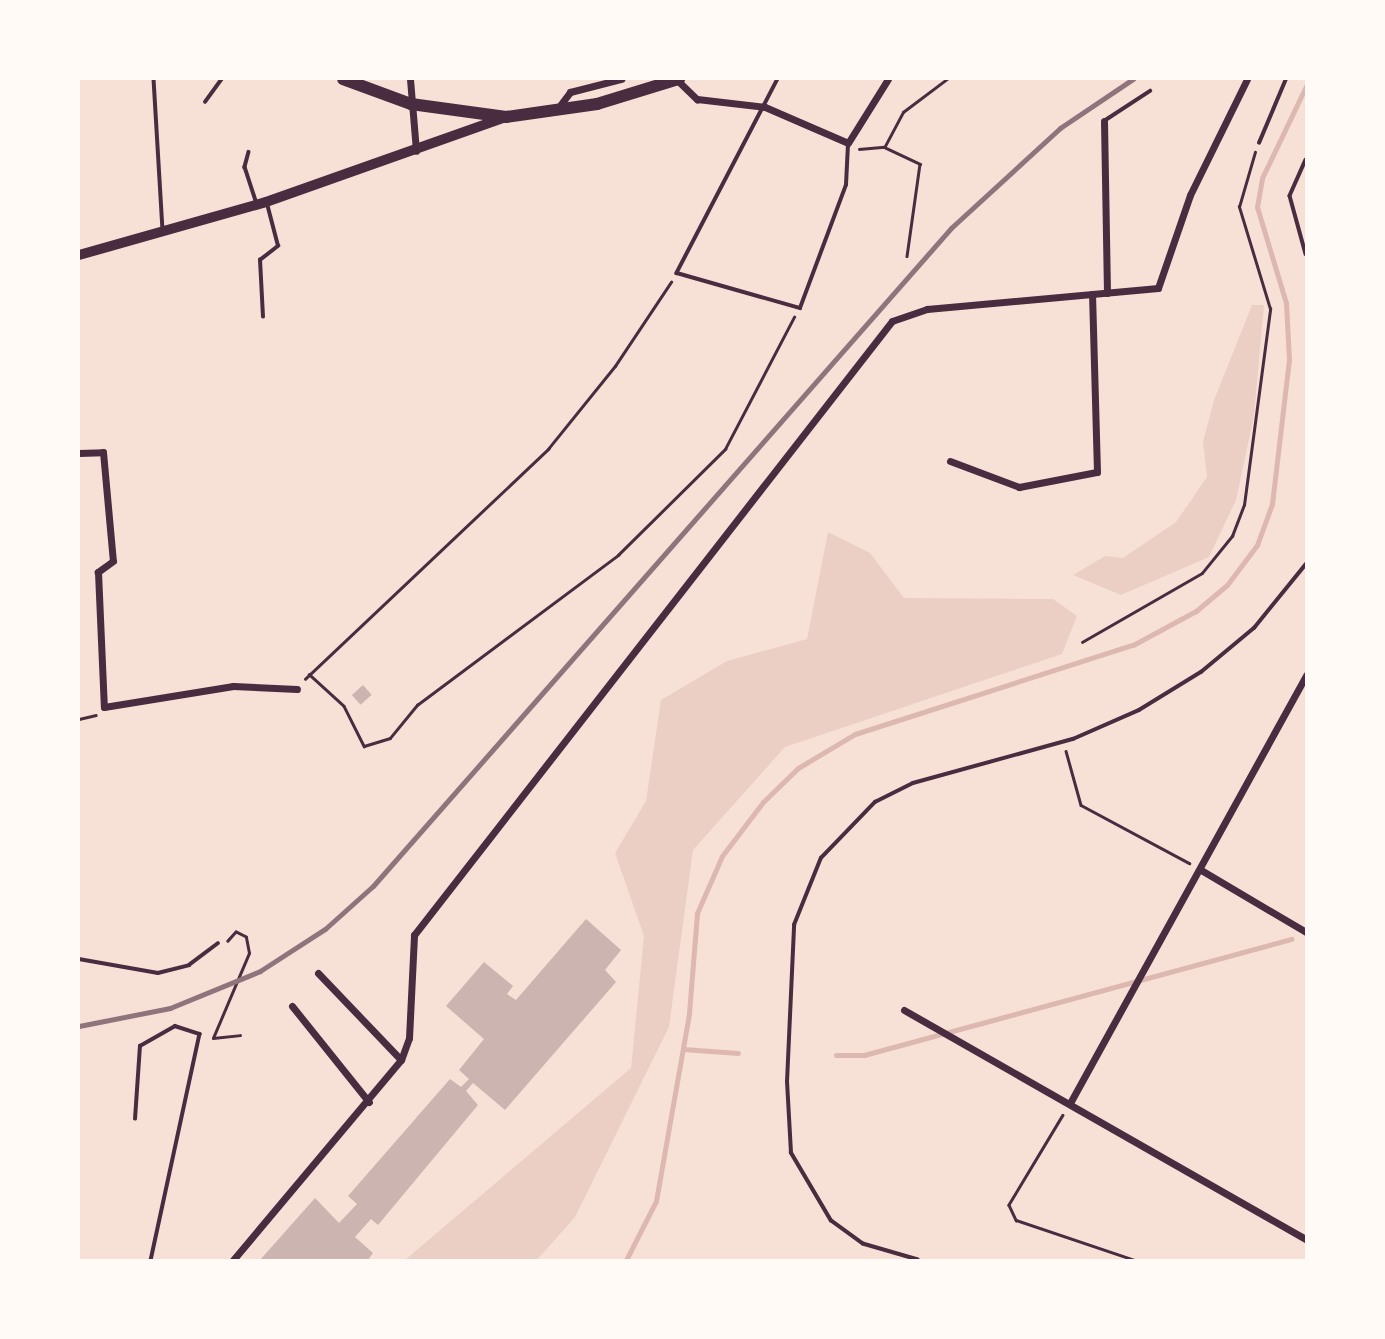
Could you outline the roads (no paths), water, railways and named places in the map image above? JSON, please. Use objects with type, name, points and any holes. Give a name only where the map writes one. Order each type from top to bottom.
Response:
[{"type":"highway","points":[[343,79],[411,104],[506,117],[554,113],[678,79]]},
{"type":"main road","points":[[79,255],[262,204],[416,153],[506,117]]},
{"type":"street","points":[[410,79],[416,153]]},
{"type":"street","points":[[554,113],[570,93],[621,79]]},
{"type":"street","points":[[678,79],[697,99],[765,107],[848,143],[888,79]]},
{"type":"street","points":[[233,1260],[369,1102],[401,1060],[409,1038],[414,935],[892,321],[927,309],[1158,288],[1190,195],[1247,79]]},
{"type":"street","points":[[1104,121],[1107,293]]},
{"type":"street","points":[[950,461],[1019,487],[1097,472],[1092,294]]},
{"type":"street","points":[[79,453],[103,452],[113,561],[97,572],[104,707],[233,686],[297,689]]},
{"type":"street","points":[[1070,1103],[1201,870],[1306,675]]},
{"type":"street","points":[[1201,870],[1305,929]]},
{"type":"street","points":[[318,973],[401,1060]]},
{"type":"street","points":[[292,1006],[369,1102]]},
{"type":"street","points":[[904,1010],[1306,1239]]},
{"type":"lane","points":[[154,79],[163,232]]},
{"type":"lane","points":[[205,102],[222,79]]},
{"type":"lane","points":[[778,79],[677,273],[800,308],[846,170],[848,143]]},
{"type":"lane","points":[[1259,143],[1286,79]]},
{"type":"lane","points":[[1104,121],[1150,92]]},
{"type":"lane","points":[[249,152],[245,167],[278,246],[260,260],[263,317]]},
{"type":"lane","points":[[1306,160],[1290,196],[1306,254]]},
{"type":"lane","points":[[918,1260],[863,1244],[831,1221],[792,1153],[787,1082],[800,901],[821,858],[875,802],[913,783],[1063,742],[1139,710],[1201,672],[1277,606],[1306,564]]},
{"type":"lane","points":[[79,959],[158,973],[189,965],[218,943]]},
{"type":"lane","points":[[135,1119],[140,1046],[175,1026],[200,1034],[151,1260]]},
{"type":"waterway","points":[[626,1260],[656,1201],[689,1013],[697,913],[722,856],[763,802],[798,768],[855,734],[1133,645],[1196,611],[1227,585],[1257,545],[1272,504],[1289,359],[1286,303],[1257,207],[1262,178],[1306,86]]},
{"type":"waterway","points":[[836,1055],[864,1055],[1292,939]]},
{"type":"waterway","points":[[683,1049],[738,1053]]},
{"type":"railway","points":[[79,1026],[170,1008],[260,971],[325,929],[373,886],[951,228],[1060,128],[1133,79]]}]
